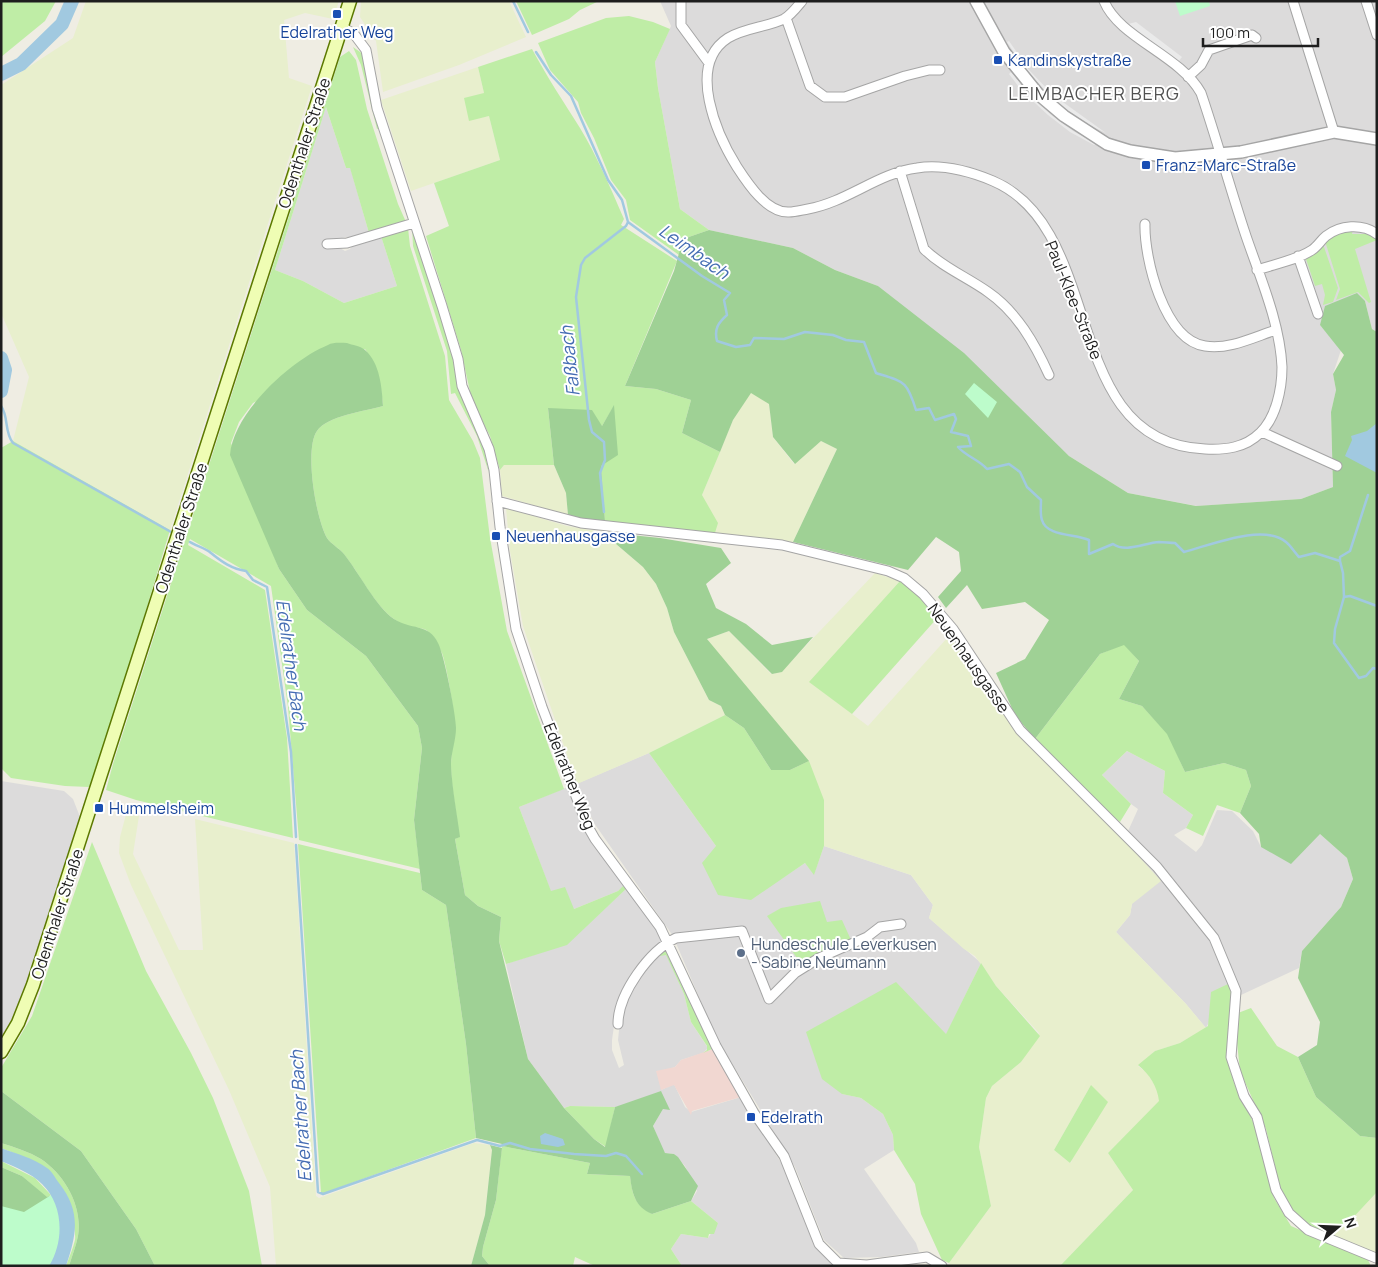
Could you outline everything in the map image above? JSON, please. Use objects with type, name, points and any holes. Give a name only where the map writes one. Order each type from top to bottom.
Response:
[{"type":"main road","name":"Odenthaler Straße","points":[[1,1052],[18,1023],[36,978],[350,1]]},
{"type":"street","points":[[681,1],[681,25],[709,63]]},
{"type":"street","points":[[709,63],[714,51],[729,37],[786,18],[802,1]]},
{"type":"street","points":[[976,1],[1001,47],[1020,74],[1038,94],[1085,132],[1106,144],[1130,151],[1175,158],[1220,156],[1334,132],[1377,139]]},
{"type":"street","points":[[1104,1],[1107,10],[1126,28],[1188,77],[1200,93],[1276,330],[1282,366],[1279,398],[1262,432],[1337,466]]},
{"type":"street","points":[[1294,1],[1334,132]]},
{"type":"street","points":[[1366,1],[1377,35]]},
{"type":"street","points":[[786,18],[810,86],[825,97],[845,97],[905,76],[928,70],[940,70]]},
{"type":"street","name":"Edelrather Weg","points":[[342,27],[354,34],[366,50],[377,108],[458,359],[462,386],[468,405],[489,449],[494,470],[516,629],[542,707],[587,825],[668,942],[716,1046],[754,1113],[784,1156],[819,1244],[838,1263],[867,1265],[927,1256],[942,1266]]},
{"type":"street","points":[[1188,77],[1201,65],[1210,50],[1252,35],[1256,38]]},
{"type":"street","name":"Paul-Klee-Straße","points":[[709,63],[707,82],[709,101],[721,138],[738,168],[763,201],[786,213],[829,205],[900,171],[932,167],[962,170],[1009,188],[1036,214],[1057,252],[1078,302],[1110,391],[1132,419],[1155,436],[1196,448],[1229,449],[1248,442],[1262,432]]},
{"type":"street","points":[[900,171],[924,249],[932,257],[987,291],[1011,312],[1023,328],[1049,375]]},
{"type":"street","points":[[327,244],[347,244],[414,222]]},
{"type":"street","points":[[1145,224],[1144,245],[1168,314],[1175,327],[1191,341],[1203,346],[1216,347],[1276,330]]},
{"type":"street","points":[[1257,270],[1313,250],[1327,235],[1344,228],[1352,226],[1365,228],[1377,234]]},
{"type":"street","points":[[1298,256],[1318,314]]},
{"type":"street","name":"Neuenhausgasse","points":[[497,501],[581,522],[782,545],[888,571],[904,578],[924,594],[953,629],[1020,730],[1157,867],[1214,938],[1236,990],[1231,1056],[1244,1096],[1257,1116],[1276,1190],[1289,1213],[1308,1230],[1376,1260]]},
{"type":"street","points":[[618,1024],[618,1010],[636,974],[668,942],[676,938],[742,931],[769,999],[796,973],[818,958],[867,937],[880,927],[901,924]]},
{"type":"shaded area","points":[[660,1],[1377,1],[1377,332],[1372,329],[1365,301],[1320,325],[1341,350],[1333,374],[1336,390],[1331,413],[1333,487],[1301,499],[1197,506],[1128,493],[1069,456],[878,286],[835,270],[793,248],[709,230],[680,209],[655,62],[671,26]]},
{"type":"shaded area","points":[[1136,22],[1182,57],[1178,62],[1128,24]]},
{"type":"shaded area","points":[[1009,41],[1029,70],[1053,95],[1106,133],[1081,121],[1050,96],[1023,66],[1007,42]]},
{"type":"shaded area","points":[[1011,72],[1050,114],[1073,131],[1097,144],[1094,145],[1070,132],[1048,115],[1022,91],[1009,74]]},
{"type":"shaded area","points":[[326,107],[346,168],[350,167],[369,233],[351,239],[347,237],[338,239],[340,248],[345,251],[353,245],[381,236],[397,286],[344,303],[303,281],[275,270]]},
{"type":"shaded area","points":[[1127,751],[1165,771],[1163,793],[1193,815],[1186,828],[1174,835],[1196,852],[1202,845],[1217,810],[1232,811],[1253,831],[1261,847],[1320,834],[1347,858],[1353,879],[1341,907],[1302,951],[1299,968],[1241,995],[1228,984],[1206,1028],[1186,1004],[1116,932],[1130,915],[1132,904],[1124,840],[1138,809],[1102,775]]},
{"type":"shaded area","points":[[649,753],[716,846],[781,879],[805,863],[814,874],[824,846],[911,875],[933,905],[929,918],[981,963],[946,1035],[842,1094],[861,1098],[883,1114],[893,1135],[894,1150],[864,1169],[916,1243],[919,1252],[882,1257],[844,1258],[824,1240],[795,1167],[716,1037],[673,936],[594,823],[576,784]]},
{"type":"shaded area","points":[[1,781],[64,791],[73,799],[80,817],[18,1011],[1,1043]]},
{"type":"shaded area","points":[[570,786],[592,844],[625,885],[618,891],[574,909],[551,892],[519,807]]},
{"type":"shaded area","points":[[627,888],[653,922],[663,941],[623,991],[617,1005],[612,1050],[619,1068],[624,1065],[618,1040],[621,1011],[642,972],[659,955],[666,954],[684,994],[691,1022],[708,1048],[703,1053],[681,1060],[675,1067],[667,1070],[661,1090],[674,1084],[685,1107],[691,1112],[741,1097],[783,1166],[817,1248],[842,1266],[682,1266],[671,1249],[681,1234],[708,1238],[718,1223],[691,1201],[697,1191],[685,1166],[674,1154],[665,1153],[662,1149],[653,1126],[663,1109],[624,1105],[615,1107],[570,1106],[564,1108],[528,1059],[506,964],[567,944]]},
{"type":"shaded area","points":[[713,1049],[741,1097],[692,1111],[691,1115],[674,1085],[661,1090],[656,1071],[675,1067],[681,1060]]},
{"type":"green space","points":[[1,1],[56,1],[45,21],[1,57]]},
{"type":"green space","points":[[86,1],[339,1],[333,19],[305,13],[284,20],[289,78],[312,86],[170,530],[13,441],[29,377],[1,313],[1,85],[73,38]]},
{"type":"green space","points":[[361,1],[509,1],[526,37],[459,65],[383,92],[376,41],[360,17]]},
{"type":"green space","points":[[516,1],[599,1],[580,10],[569,19],[532,35]]},
{"type":"green space","points":[[1175,1],[1209,1],[1210,6],[1180,16]]},
{"type":"green space","points":[[629,16],[653,22],[670,29],[655,62],[680,209],[709,230],[683,239],[679,255],[630,220],[626,200],[611,180],[594,138],[581,113],[578,102],[550,70],[538,43],[606,18]]},
{"type":"green space","points":[[353,47],[363,54],[380,128],[377,129],[361,65]]},
{"type":"green space","points":[[532,49],[580,128],[604,173],[624,219],[621,225],[677,261],[625,386],[656,389],[691,400],[682,433],[720,452],[702,495],[718,523],[714,536],[605,521],[601,466],[614,406],[602,426],[548,408],[554,465],[504,465],[500,470],[490,436],[472,401],[461,350],[426,236],[449,226],[434,183],[500,160],[489,116],[469,121],[464,98],[484,93],[478,67]]},
{"type":"green space","points":[[349,51],[356,60],[367,109],[398,204],[406,222],[369,233],[350,168],[346,168],[326,107],[275,270],[303,281],[344,303],[397,286],[381,236],[408,228],[410,246],[445,356],[449,400],[473,441],[480,458],[490,538],[507,631],[564,789],[519,807],[551,891],[565,887],[574,909],[618,891],[623,886],[626,889],[567,945],[506,964],[499,941],[501,917],[478,906],[465,895],[455,839],[459,837],[451,774],[454,718],[450,688],[442,653],[436,641],[426,630],[402,624],[387,613],[373,597],[343,553],[327,538],[319,516],[312,468],[313,440],[317,431],[329,421],[383,406],[378,376],[365,349],[253,403],[239,422],[231,443],[279,569],[307,610],[366,656],[418,726],[422,748],[414,820],[420,869],[299,840],[288,707],[271,586],[190,539],[188,545],[265,590],[287,738],[293,838],[136,800],[106,790],[340,57]]},
{"type":"green space","points":[[478,67],[484,93],[469,120],[489,116],[500,160],[411,191],[381,100]]},
{"type":"green space","points":[[412,226],[453,353],[464,403],[483,444],[489,473],[477,436],[455,393],[451,394],[447,351],[413,246]]},
{"type":"green space","points":[[1353,229],[1352,234],[1367,234],[1377,240],[1355,249],[1371,302],[1369,303],[1358,292],[1336,300],[1340,289],[1325,241],[1333,235]]},
{"type":"green space","points":[[709,230],[793,248],[835,270],[878,286],[964,353],[1069,456],[1128,493],[1196,506],[1301,499],[1333,487],[1331,412],[1336,390],[1333,374],[1344,355],[1320,325],[1325,306],[1357,293],[1365,301],[1372,329],[1377,332],[1377,1138],[1360,1136],[1316,1097],[1298,1057],[1317,1045],[1320,1022],[1298,978],[1302,951],[1341,907],[1353,879],[1347,858],[1320,834],[1291,864],[1261,847],[1259,834],[1240,813],[1251,786],[1246,770],[1224,763],[1185,772],[1167,734],[1142,706],[1119,699],[1139,661],[1124,645],[1100,654],[1035,739],[1015,715],[996,673],[1025,659],[1049,620],[1025,602],[982,609],[967,585],[946,608],[938,597],[961,571],[959,552],[936,537],[908,570],[793,542],[837,449],[821,441],[795,464],[773,437],[769,404],[751,393],[733,420],[720,452],[682,433],[691,400],[656,389],[625,386],[674,271],[683,239]]},
{"type":"green space","points":[[1323,244],[1338,288],[1333,302],[1323,305],[1325,295],[1322,284],[1315,286],[1306,259],[1316,253]]},
{"type":"green space","points":[[332,343],[347,343],[363,349],[374,362],[381,384],[383,406],[329,421],[317,431],[313,440],[312,468],[319,516],[327,538],[344,554],[374,598],[387,613],[400,622],[430,632],[438,643],[449,685],[455,721],[456,733],[451,765],[460,837],[455,839],[465,895],[478,906],[501,917],[499,941],[528,1059],[564,1108],[594,1139],[605,1147],[615,1107],[661,1091],[670,1110],[663,1109],[653,1126],[665,1153],[674,1154],[678,1157],[698,1186],[691,1201],[652,1214],[642,1208],[635,1199],[630,1176],[587,1174],[590,1163],[502,1146],[502,1144],[476,1138],[466,1044],[446,905],[422,890],[414,820],[422,748],[418,726],[366,656],[307,610],[279,569],[230,455],[241,422],[266,390],[282,375],[313,352]]},
{"type":"green space","points":[[974,383],[997,402],[988,418],[965,394]]},
{"type":"green space","points":[[751,392],[769,404],[773,437],[794,464],[821,441],[837,449],[793,542],[714,536],[702,495],[733,420]]},
{"type":"green space","points":[[614,405],[618,455],[601,466],[605,521],[568,515],[566,493],[554,465],[548,408],[592,410],[602,426]]},
{"type":"green space","points":[[13,441],[170,530],[95,781],[89,787],[65,786],[11,778],[1,768],[1,448]]},
{"type":"green space","points":[[504,465],[554,465],[566,493],[568,515],[502,496],[500,470]]},
{"type":"green space","points":[[506,508],[567,526],[602,532],[643,567],[656,584],[667,608],[674,632],[709,700],[721,706],[725,715],[649,753],[577,784],[523,626],[510,551]]},
{"type":"green space","points":[[602,532],[660,538],[721,548],[731,563],[706,584],[716,608],[746,624],[772,645],[813,637],[782,672],[772,674],[729,631],[707,639],[809,761],[790,770],[771,770],[744,728],[725,715],[721,706],[709,700],[674,632],[667,608],[656,584],[643,567]]},
{"type":"green space","points":[[875,573],[900,581],[810,682],[868,726],[948,637],[963,651],[990,697],[1016,730],[1124,840],[1161,881],[1132,904],[1130,915],[1116,932],[1186,1004],[1206,1028],[1180,1043],[1155,1051],[1138,1066],[1147,1073],[1158,1090],[1160,1101],[1108,1153],[1133,1190],[1060,1266],[951,1266],[949,1263],[991,1206],[979,1147],[986,1098],[992,1086],[1021,1062],[1039,1033],[996,986],[975,956],[964,949],[929,918],[933,905],[911,875],[824,846],[824,800],[707,639],[729,631],[771,674],[781,672]],"holes":[[[1091,1085],[1071,1163],[1054,1150]]]},
{"type":"green space","points":[[900,581],[912,588],[939,616],[852,714],[809,682]]},
{"type":"green space","points":[[1124,644],[1139,661],[1119,699],[1142,706],[1168,734],[1185,772],[1224,763],[1246,770],[1251,786],[1240,813],[1217,805],[1203,836],[1186,828],[1193,815],[1163,793],[1165,771],[1127,751],[1102,775],[1131,804],[1120,822],[1083,790],[1035,739],[1100,654]]},
{"type":"green space","points":[[725,715],[744,728],[771,770],[790,770],[809,761],[824,800],[824,846],[814,875],[805,863],[751,900],[718,895],[702,863],[716,846],[649,753]]},
{"type":"green space","points":[[128,807],[139,816],[133,854],[179,950],[203,950],[195,819],[294,843],[316,1196],[319,1198],[474,1143],[490,1145],[492,1150],[485,1215],[471,1266],[276,1266],[270,1187],[229,1090],[131,885],[119,853],[120,837]]},
{"type":"green space","points":[[92,842],[146,971],[191,1053],[213,1098],[249,1191],[262,1266],[155,1266],[136,1229],[81,1151],[1,1091],[1,1068],[32,1016]]},
{"type":"green space","points":[[298,844],[420,873],[422,890],[446,905],[466,1044],[476,1138],[324,1193],[321,1193]]},
{"type":"green space","points":[[820,901],[827,922],[842,920],[851,940],[802,965],[767,916],[781,908]]},
{"type":"green space","points":[[663,951],[668,951],[712,1049],[703,1053],[707,1050],[707,1046],[691,1022],[684,994],[666,955],[660,956],[659,954]]},
{"type":"green space","points":[[981,963],[996,986],[1040,1036],[1021,1062],[992,1086],[986,1098],[979,1147],[991,1206],[949,1263],[942,1260],[921,1214],[915,1184],[894,1150],[893,1135],[883,1114],[861,1098],[842,1094],[822,1079],[806,1032],[896,982],[946,1034]]},
{"type":"green space","points":[[1228,984],[1231,987],[1229,1055],[1234,1083],[1255,1126],[1274,1198],[1291,1226],[1368,1260],[1371,1266],[1060,1266],[1133,1190],[1108,1153],[1159,1101],[1157,1090],[1152,1081],[1138,1065],[1155,1051],[1180,1043],[1208,1026],[1211,992]]},
{"type":"green space","points":[[1251,1008],[1277,1046],[1298,1057],[1316,1097],[1360,1136],[1377,1138],[1377,1192],[1349,1222],[1333,1235],[1308,1225],[1287,1204],[1279,1183],[1266,1129],[1240,1071],[1236,1033],[1238,1013]]},
{"type":"green space","points":[[1091,1085],[1108,1102],[1070,1163],[1054,1150]]},
{"type":"green space","points":[[1,1091],[81,1151],[136,1229],[155,1266],[69,1266],[78,1236],[78,1214],[75,1203],[65,1183],[50,1166],[32,1154],[1,1143]]},
{"type":"green space","points":[[570,1106],[615,1107],[606,1147],[594,1139],[564,1108]]},
{"type":"green space","points":[[1,1143],[41,1159],[65,1183],[75,1203],[79,1225],[78,1236],[69,1266],[66,1266],[75,1240],[75,1234],[69,1203],[63,1191],[47,1172],[26,1159],[1,1148]]},
{"type":"green space","points":[[490,1145],[502,1148],[496,1200],[482,1256],[490,1266],[471,1266],[485,1215],[492,1150]]},
{"type":"green space","points":[[502,1146],[590,1163],[587,1174],[630,1176],[635,1199],[652,1214],[691,1201],[718,1223],[714,1234],[709,1234],[708,1238],[681,1234],[671,1249],[682,1266],[595,1266],[575,1257],[573,1266],[490,1266],[482,1256],[496,1200]]},
{"type":"green space","points":[[1,1161],[35,1178],[51,1195],[47,1198],[22,1176],[1,1167]]},
{"type":"green space","points":[[1,1167],[22,1176],[47,1197],[50,1196],[1,1266]]},
{"type":"green space","points":[[56,1192],[62,1203],[58,1266],[1,1266],[1,1206],[24,1212]]},
{"type":"green space","points":[[1377,1192],[1377,1252],[1375,1254],[1333,1235],[1349,1222]]},
{"type":"water","points":[[1377,423],[1377,473],[1345,456],[1352,440],[1351,436],[1367,431]]},
{"type":"water","points":[[545,1133],[563,1139],[565,1145],[558,1147],[541,1144],[540,1136]]},
{"type":"water","points":[[1,1148],[31,1159],[47,1168],[66,1193],[74,1213],[75,1223],[73,1243],[66,1266],[49,1266],[58,1245],[59,1223],[58,1212],[49,1192],[38,1180],[1,1161]]},
{"type":"waterway","points":[[1,74],[21,64],[62,24],[72,1]]},
{"type":"waterway","name":"Leimbach","points":[[513,1],[528,32]]},
{"type":"waterway","name":"Leimbach","points":[[536,52],[551,75],[571,96],[608,180],[622,200],[628,222],[702,276],[730,293],[724,300],[727,315],[718,326],[716,333],[717,341],[736,347],[750,345],[754,338],[784,339],[805,332],[833,335],[846,340],[864,342],[876,373],[893,378],[904,384],[910,393],[916,410],[929,408],[935,420],[954,414],[956,419],[951,432],[968,436],[971,446],[958,447],[987,469],[1009,464],[1020,472],[1027,487],[1041,500],[1041,516],[1045,525],[1055,532],[1089,540],[1089,554],[1113,544],[1118,547],[1129,548],[1159,542],[1175,543],[1184,552],[1236,537],[1264,535],[1276,537],[1286,542],[1299,557],[1315,553],[1340,561],[1343,573],[1344,597],[1335,629],[1334,643],[1359,678],[1366,676],[1373,668],[1377,669]]},
{"type":"waterway","name":"Faßbach","points":[[604,512],[600,473],[605,460],[604,442],[592,432],[589,420],[576,297],[581,265],[585,258],[626,226],[628,222]]},
{"type":"waterway","points":[[1,358],[5,370],[1,391]]},
{"type":"waterway","name":"Edelrather Bach","points":[[1,406],[5,415],[8,434],[13,443],[171,532]]},
{"type":"waterway","points":[[1340,561],[1340,557],[1350,551],[1368,495]]},
{"type":"waterway","name":"Edelrather Bach","points":[[190,542],[206,550],[227,565],[246,571],[253,580],[267,587],[291,752],[296,837]]},
{"type":"waterway","points":[[1344,597],[1350,596],[1377,606]]},
{"type":"waterway","name":"Edelrather Bach","points":[[296,845],[318,1192],[323,1194],[477,1140],[500,1146],[510,1143],[530,1149],[574,1154],[606,1156],[616,1153],[626,1156],[642,1174]]},
{"type":"place","name":"Edelrather Weg","points":[[337,14]]},
{"type":"place","name":"Kandinskystraße","points":[[998,60]]},
{"type":"place","name":"Franz-Marc-Straße","points":[[1146,165]]},
{"type":"place","name":"Neuenhausgasse","points":[[496,536]]},
{"type":"place","name":"Hummelsheim","points":[[99,808]]},
{"type":"place","name":"Hundeschule Leverkusen - Sabine Neumann","points":[[741,953]]},
{"type":"place","name":"Edelrath","points":[[751,1117]]},
{"type":"district","name":"LEIMBACHER BERG","points":[[1094,94]]}]
